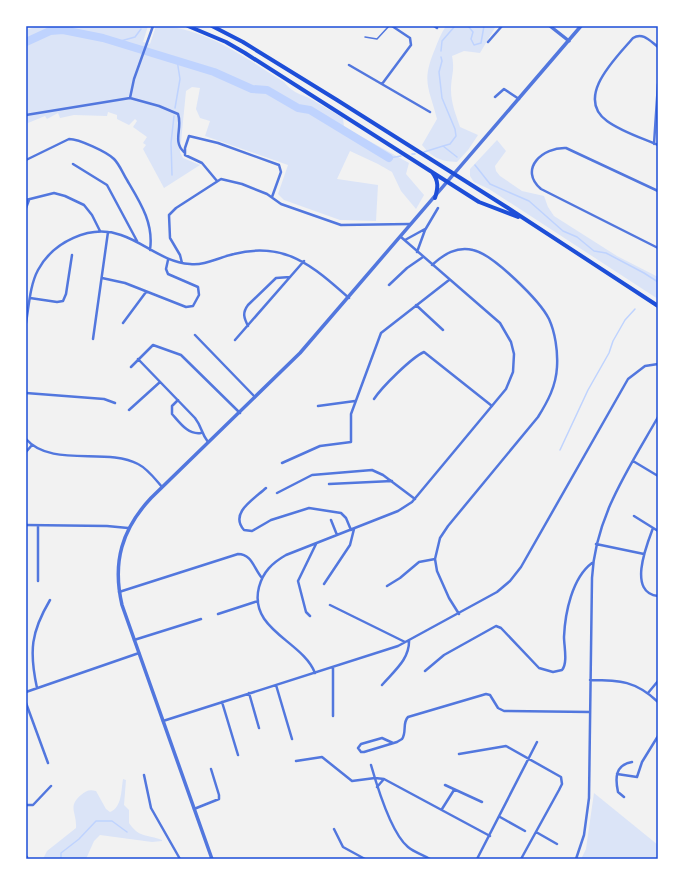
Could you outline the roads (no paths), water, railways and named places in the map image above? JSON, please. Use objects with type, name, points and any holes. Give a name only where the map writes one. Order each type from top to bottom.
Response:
[{"type":"main road","points":[[188,26],[206,33],[239,50],[480,202],[520,217]]},
{"type":"main road","points":[[212,26],[249,46],[658,306]]},
{"type":"main road","points":[[431,171],[436,178],[438,187],[435,198]]},
{"type":"street","points":[[130,98],[152,26]]},
{"type":"street","points":[[382,84],[411,45],[410,38],[392,26]]},
{"type":"street","points":[[488,42],[502,26]]},
{"type":"street","points":[[550,26],[569,41]]},
{"type":"street","points":[[212,859],[134,640],[119,592],[120,556],[128,528],[140,510],[162,487],[256,398],[300,353],[413,224],[581,26]]},
{"type":"street","points":[[658,47],[644,36],[636,36],[633,38],[602,74],[596,99],[599,112],[608,122],[658,145]]},
{"type":"street","points":[[349,65],[430,112]]},
{"type":"street","points":[[654,144],[658,84]]},
{"type":"street","points":[[496,97],[504,89],[520,99]]},
{"type":"street","points":[[26,115],[130,98],[159,106],[178,114],[180,121],[177,140],[180,148],[188,157],[207,167],[217,181]]},
{"type":"street","points":[[184,152],[189,136],[218,143],[279,165],[282,172],[272,197]]},
{"type":"street","points":[[26,160],[69,139],[76,140],[110,156],[116,162],[143,207],[149,226],[150,250]]},
{"type":"street","points":[[658,191],[566,148],[555,149],[544,155],[533,165],[530,171],[532,181],[541,189],[658,248]]},
{"type":"street","points":[[73,164],[107,185],[138,243]]},
{"type":"street","points":[[182,263],[180,255],[171,243],[168,229],[169,215],[176,208],[221,179],[229,180],[272,197],[281,204],[341,225],[413,224]]},
{"type":"street","points":[[26,208],[27,200],[54,193],[84,205],[92,215],[100,231]]},
{"type":"street","points":[[417,252],[425,229],[438,208]]},
{"type":"street","points":[[405,240],[425,229]]},
{"type":"street","points":[[26,323],[30,298],[38,271],[50,253],[71,239],[100,231],[120,234],[168,260],[182,263],[199,264],[232,254],[256,250],[279,252],[304,261],[348,298]]},
{"type":"street","points":[[93,339],[108,232]]},
{"type":"street","points":[[315,673],[308,660],[269,626],[263,617],[258,602],[258,591],[262,578],[270,566],[277,560],[398,512],[415,499],[506,389],[513,372],[514,354],[512,342],[500,323],[448,280],[401,237]]},
{"type":"street","points":[[432,264],[439,258],[457,249],[475,250],[493,261],[536,299],[544,310],[553,331],[557,361],[555,381],[544,407],[513,449],[448,526],[436,548],[436,571],[459,614]]},
{"type":"street","points":[[30,298],[57,302],[63,301],[66,294],[72,254]]},
{"type":"street","points":[[390,285],[406,268],[423,257]]},
{"type":"street","points":[[102,278],[121,282],[186,307],[193,306],[199,295],[198,288],[168,274],[166,270],[168,260]]},
{"type":"street","points":[[235,340],[248,327],[304,261]]},
{"type":"street","points":[[248,327],[244,317],[245,309],[248,305],[276,278],[291,277]]},
{"type":"street","points":[[282,463],[310,449],[328,444],[349,443],[352,438],[350,423],[355,401],[381,333],[448,280]]},
{"type":"street","points":[[123,323],[146,292]]},
{"type":"street","points":[[416,305],[443,330]]},
{"type":"street","points":[[195,335],[256,398]]},
{"type":"street","points":[[131,367],[153,345],[181,355],[240,413]]},
{"type":"street","points":[[374,399],[413,358],[424,352],[492,406]]},
{"type":"street","points":[[138,359],[199,423],[201,433],[209,442]]},
{"type":"street","points":[[163,721],[405,643],[497,592],[517,573],[628,379],[645,366],[658,364]]},
{"type":"street","points":[[129,410],[160,382]]},
{"type":"street","points":[[26,393],[104,399],[115,403]]},
{"type":"street","points":[[178,400],[172,406],[172,414],[189,431],[195,434],[201,433]]},
{"type":"street","points":[[318,406],[355,401]]},
{"type":"street","points":[[576,859],[584,835],[587,818],[593,563],[596,544],[608,508],[658,417]]},
{"type":"street","points":[[26,439],[32,445],[54,453],[128,460],[143,468],[162,487]]},
{"type":"street","points":[[26,452],[32,445]]},
{"type":"street","points":[[633,462],[658,476]]},
{"type":"street","points":[[277,493],[308,476],[321,473],[372,470],[392,481],[415,499]]},
{"type":"street","points":[[329,484],[392,481]]},
{"type":"street","points":[[266,488],[241,511],[238,518],[239,523],[244,530],[252,531],[271,520],[309,508],[341,513],[346,518],[352,529],[350,545],[324,584]]},
{"type":"street","points":[[634,516],[658,531]]},
{"type":"street","points":[[331,520],[337,535]]},
{"type":"street","points":[[26,525],[128,528]]},
{"type":"street","points":[[38,526],[38,581]]},
{"type":"street","points":[[653,528],[644,554],[642,581],[648,591],[658,596]]},
{"type":"street","points":[[310,616],[306,612],[298,581],[316,544]]},
{"type":"street","points":[[596,544],[644,554]]},
{"type":"street","points":[[119,592],[202,564],[238,554],[244,554],[249,558],[262,578]]},
{"type":"street","points":[[387,586],[400,578],[419,562],[435,559]]},
{"type":"street","points":[[425,671],[444,655],[496,626],[501,628],[539,668],[553,672],[562,670],[564,663],[565,626],[569,605],[582,573],[593,563]]},
{"type":"street","points":[[37,688],[32,659],[33,634],[50,600]]},
{"type":"street","points":[[218,614],[258,602]]},
{"type":"street","points":[[330,605],[405,643]]},
{"type":"street","points":[[134,640],[201,619]]},
{"type":"street","points":[[382,684],[407,657],[410,647],[410,640]]},
{"type":"street","points":[[26,692],[139,653]]},
{"type":"street","points":[[333,667],[333,716]]},
{"type":"street","points":[[590,680],[633,684],[648,693],[658,702]]},
{"type":"street","points":[[648,693],[658,681]]},
{"type":"street","points":[[276,685],[292,739]]},
{"type":"street","points":[[249,693],[259,728]]},
{"type":"street","points":[[393,743],[382,738],[361,744],[358,748],[361,752],[364,752],[393,743],[402,740],[404,737],[405,721],[408,717],[486,694],[490,695],[498,708],[504,711],[590,712]]},
{"type":"street","points":[[222,702],[238,755]]},
{"type":"street","points":[[26,703],[48,763]]},
{"type":"street","points":[[617,774],[637,777],[642,762],[658,736]]},
{"type":"street","points":[[477,859],[500,818],[537,742]]},
{"type":"street","points":[[459,754],[506,746],[559,775],[562,780],[559,790],[521,859]]},
{"type":"street","points":[[296,761],[322,757],[352,782],[375,778],[384,779],[490,836]]},
{"type":"street","points":[[624,798],[618,792],[617,774],[619,768],[626,763],[632,762]]},
{"type":"street","points":[[371,765],[387,814],[404,843],[430,859]]},
{"type":"street","points":[[194,809],[219,799],[210,769]]},
{"type":"street","points":[[144,775],[152,808],[180,859]]},
{"type":"street","points":[[377,787],[384,779]]},
{"type":"street","points":[[445,785],[482,802]]},
{"type":"street","points":[[26,805],[33,805],[51,786]]},
{"type":"street","points":[[442,809],[454,790]]},
{"type":"street","points":[[500,818],[525,832]]},
{"type":"street","points":[[334,829],[344,847],[365,859]]},
{"type":"street","points":[[536,832],[558,844]]},
{"type":"lane","points":[[365,37],[377,39],[389,26]]},
{"type":"waterway","points":[[69,31],[73,26]]},
{"type":"waterway","points":[[441,51],[442,41],[455,26]]},
{"type":"waterway","points":[[468,26],[473,32],[471,39],[474,45],[481,43],[484,26]]},
{"type":"waterway","points":[[117,42],[135,37],[141,29]]},
{"type":"waterway","points":[[26,42],[50,31],[63,30],[103,38],[214,72],[252,89],[267,90],[298,108],[310,110],[389,158]]},
{"type":"waterway","points":[[441,57],[442,61],[439,72],[442,98],[455,129],[456,136],[450,144],[443,146]]},
{"type":"waterway","points":[[175,108],[180,79],[177,60]]},
{"type":"waterway","points":[[172,175],[171,143],[174,116]]},
{"type":"waterway","points":[[424,152],[443,146],[457,157]]},
{"type":"waterway","points":[[389,158],[401,156]]},
{"type":"waterway","points":[[475,165],[490,184],[529,201],[563,231],[577,237],[594,251],[606,253],[658,282]]},
{"type":"waterway","points":[[560,450],[588,390],[609,353],[613,341],[625,320],[635,309]]},
{"type":"waterway","points":[[61,859],[61,853],[79,839],[96,821],[112,821],[127,832]]}]
